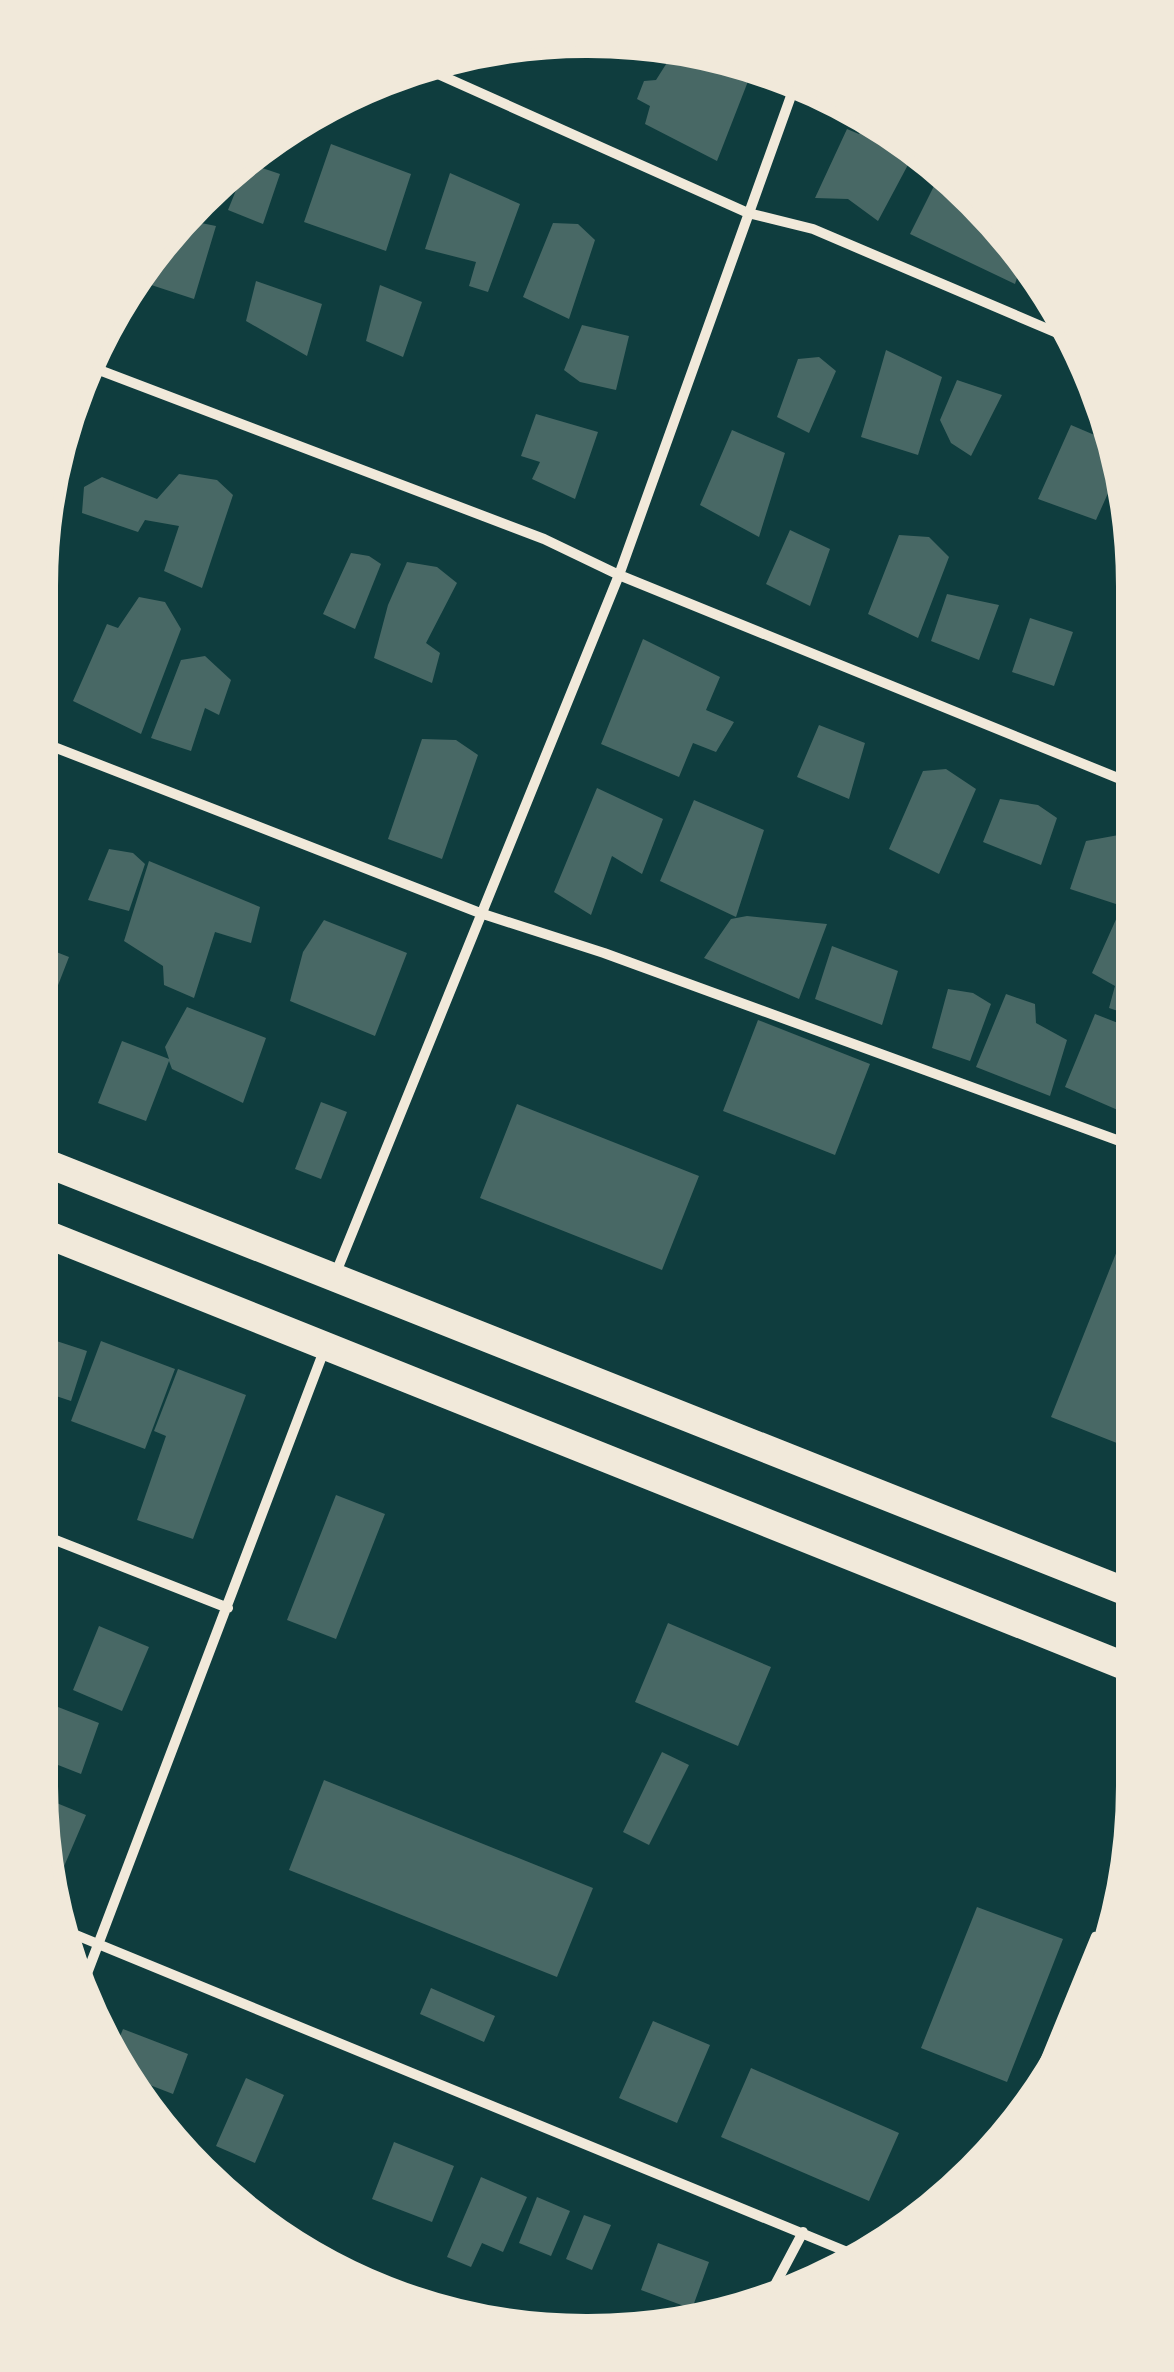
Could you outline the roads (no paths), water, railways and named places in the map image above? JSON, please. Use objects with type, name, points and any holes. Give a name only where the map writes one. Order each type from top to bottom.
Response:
[{"type":"highway","points":[[52,1165],[1122,1590]]},
{"type":"highway","points":[[52,1236],[1122,1665]]},
{"type":"street","points":[[438,74],[748,213],[813,229],[1057,334]]},
{"type":"street","points":[[334,1278],[619,576],[792,93]]},
{"type":"street","points":[[99,370],[544,539],[619,576],[1122,780]]},
{"type":"street","points":[[52,746],[480,914],[641,966],[1122,1142]]},
{"type":"street","points":[[87,1975],[326,1346]]},
{"type":"street","points":[[52,1539],[228,1608]]},
{"type":"street","points":[[74,1934],[847,2251]]},
{"type":"street","points":[[775,2285],[803,2232]]},
{"type":"lane","points":[[1042,2064],[1094,1936]]}]
